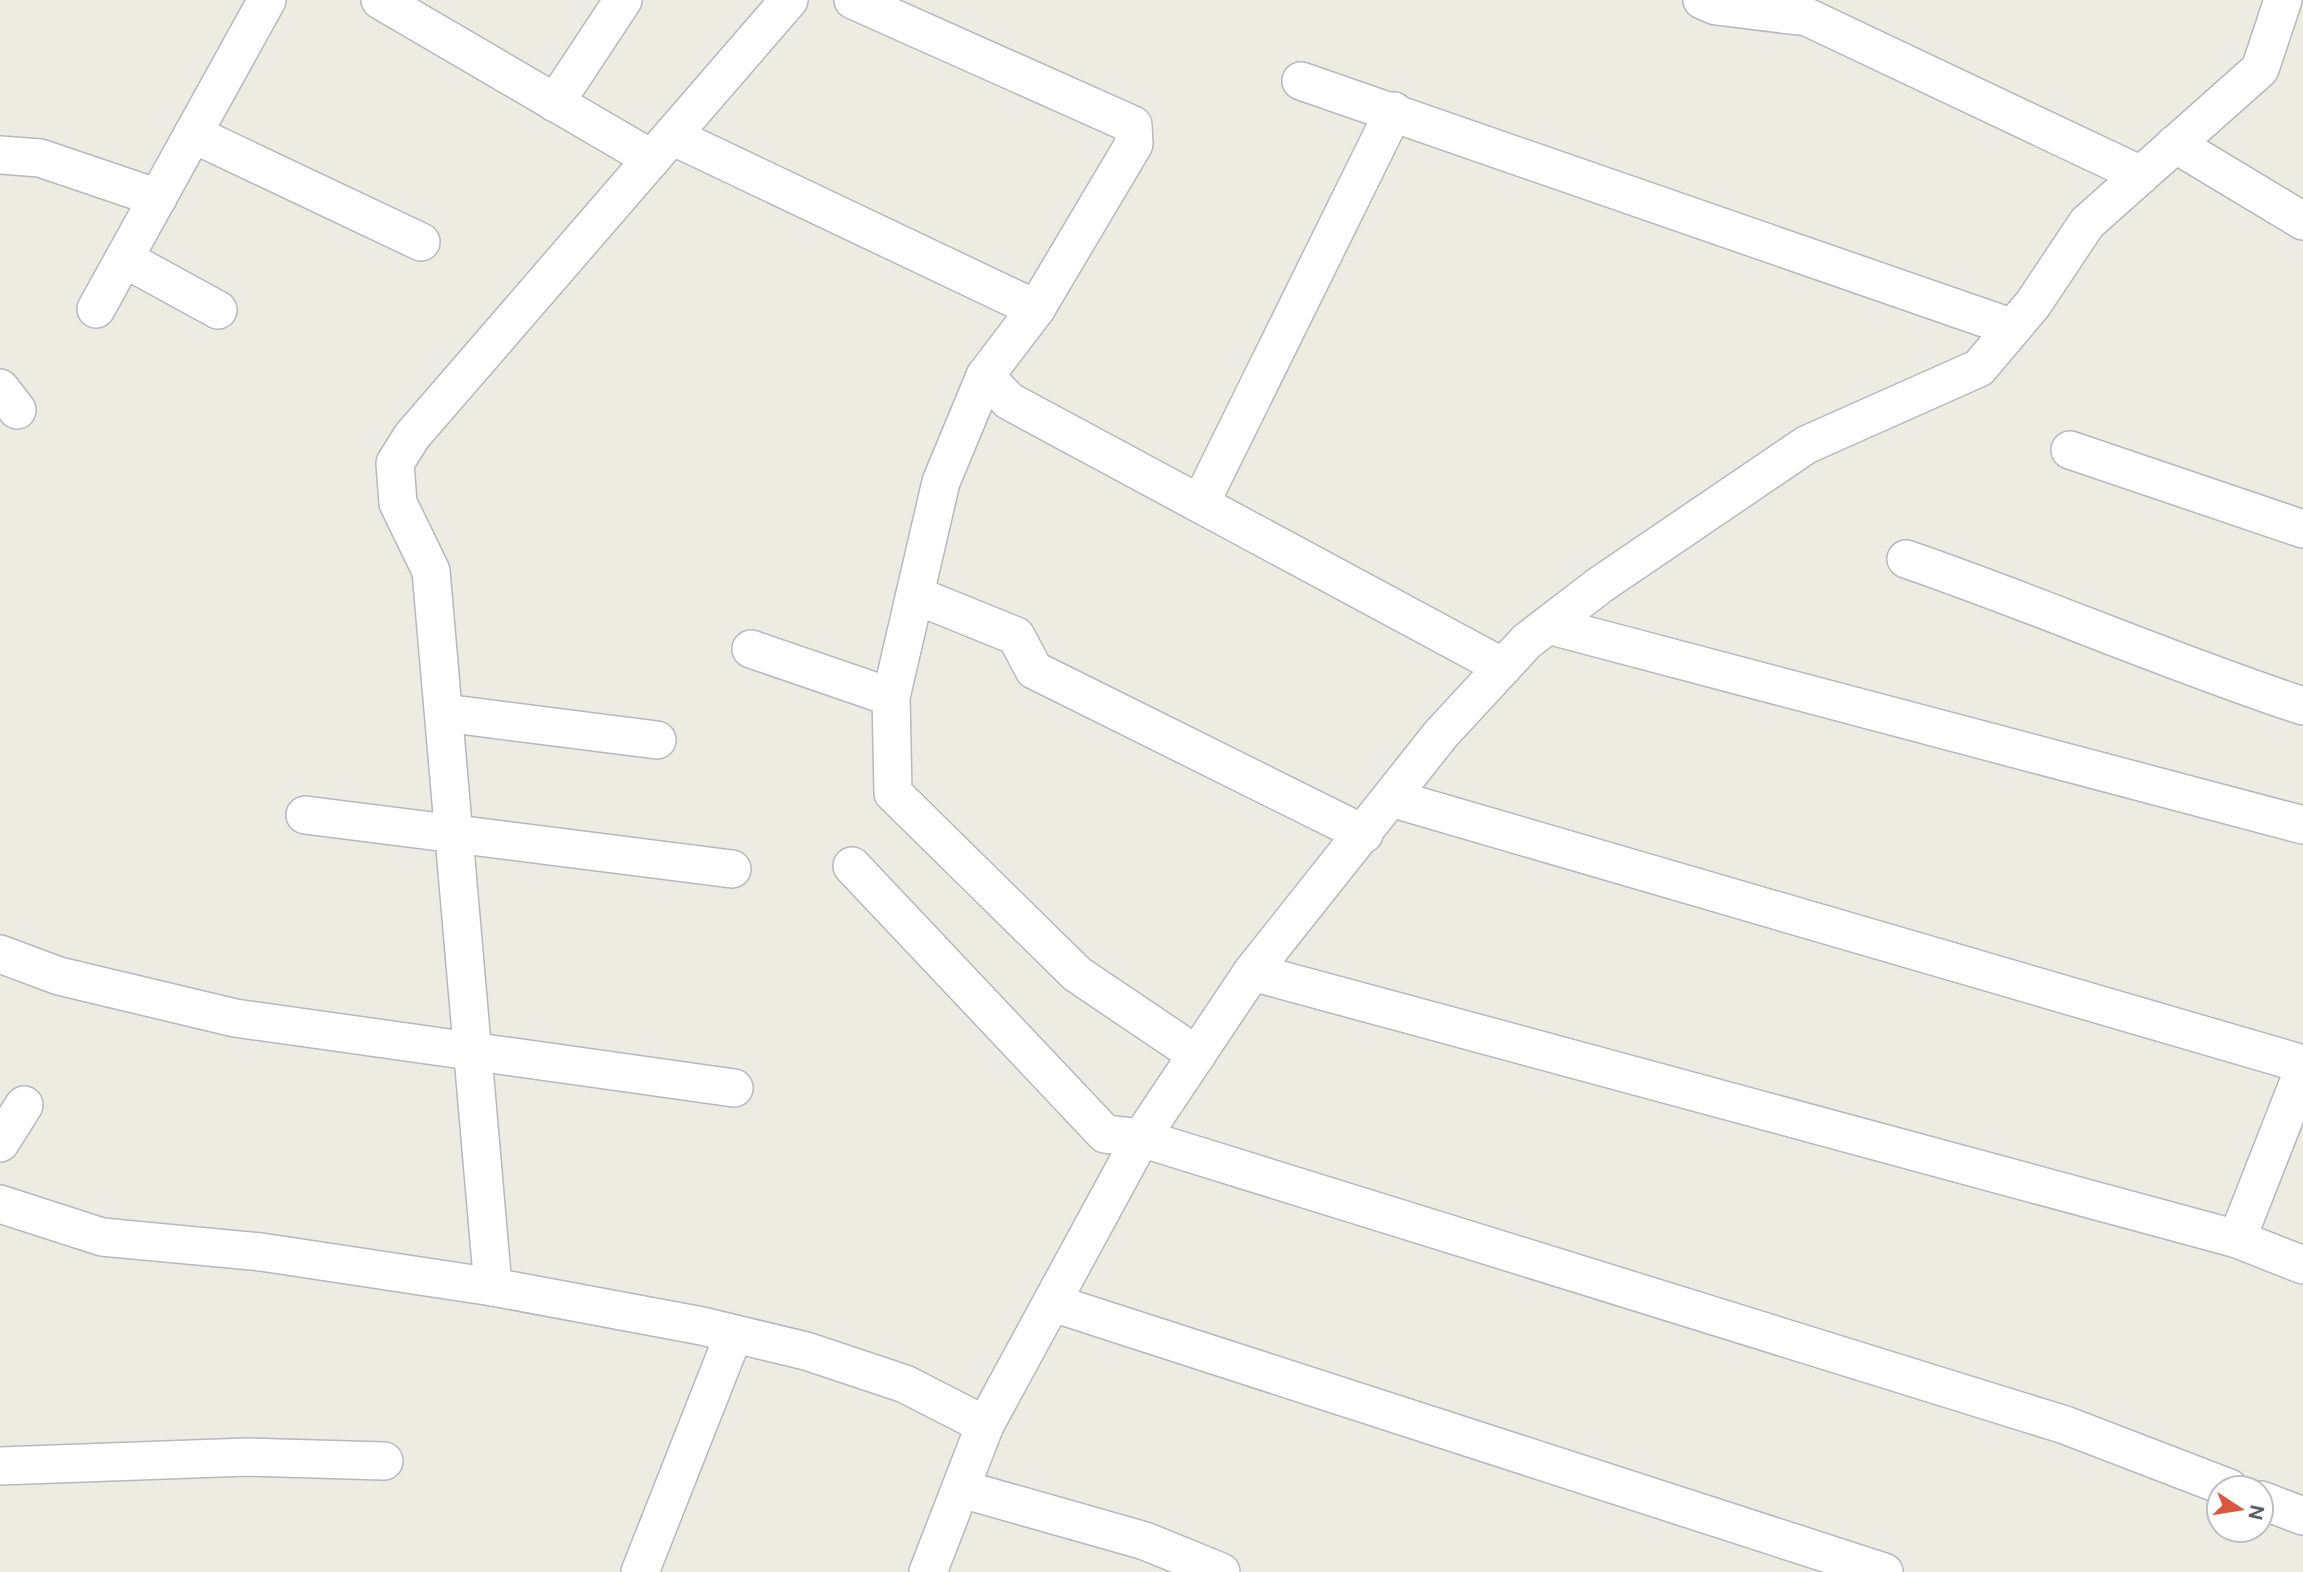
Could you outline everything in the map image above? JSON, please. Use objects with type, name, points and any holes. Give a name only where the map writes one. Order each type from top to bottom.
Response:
[{"type":"street","points":[[96,309],[267,0]]},
{"type":"street","points":[[380,0],[555,103],[1036,309]]},
{"type":"street","points":[[555,103],[623,0]]},
{"type":"street","points":[[493,1287],[431,571],[398,503],[395,463],[412,436],[789,0]]},
{"type":"street","points":[[853,0],[1133,125],[1134,144],[1036,309],[985,376],[941,482],[891,697],[893,793],[1077,974],[1196,1055]]},
{"type":"street","points":[[1702,0],[1716,6],[1807,17],[2141,175]]},
{"type":"street","points":[[928,1572],[985,1424],[1141,1138],[1252,972],[1441,734],[1527,641],[1600,586],[1806,445],[1979,368],[2033,304],[2087,223],[2260,69],[2283,0]]},
{"type":"street","points":[[1301,81],[1394,111],[2013,328]]},
{"type":"street","points":[[1199,504],[1394,111]]},
{"type":"street","points":[[193,134],[421,242]]},
{"type":"street","points":[[2175,144],[2303,221]]},
{"type":"street","points":[[0,155],[40,158],[158,198]]},
{"type":"street","points":[[125,259],[218,310]]},
{"type":"street","points":[[985,376],[1009,401],[1503,667]]},
{"type":"street","points":[[2070,450],[2303,530]]},
{"type":"street","points":[[1906,559],[1968,580],[2205,674],[2303,706]]},
{"type":"street","points":[[915,595],[1016,636],[1034,670],[1364,834]]},
{"type":"street","points":[[1548,625],[2303,825]]},
{"type":"street","points":[[751,649],[891,697]]},
{"type":"street","points":[[444,713],[657,740]]},
{"type":"street","points":[[1391,798],[2303,1064]]},
{"type":"street","points":[[305,815],[732,869]]},
{"type":"street","points":[[852,866],[1105,1135],[1141,1138],[2065,1425],[2205,1478]]},
{"type":"street","points":[[0,954],[59,976],[235,1018],[734,1088]]},
{"type":"street","points":[[1252,972],[2237,1239],[2303,1265]]},
{"type":"street","points":[[2237,1239],[2303,1072]]},
{"type":"street","points":[[0,1143],[24,1105]]},
{"type":"street","points":[[0,1204],[102,1237],[261,1252],[493,1287],[734,1334],[806,1351],[905,1384],[985,1424]]},
{"type":"street","points":[[1053,1303],[1884,1572]]},
{"type":"street","points":[[640,1572],[734,1334]]},
{"type":"street","points":[[0,1466],[247,1457],[384,1461]]},
{"type":"street","points":[[962,1489],[1145,1541],[1221,1572]]},
{"type":"street","points":[[2275,1505],[2303,1516]]}]
